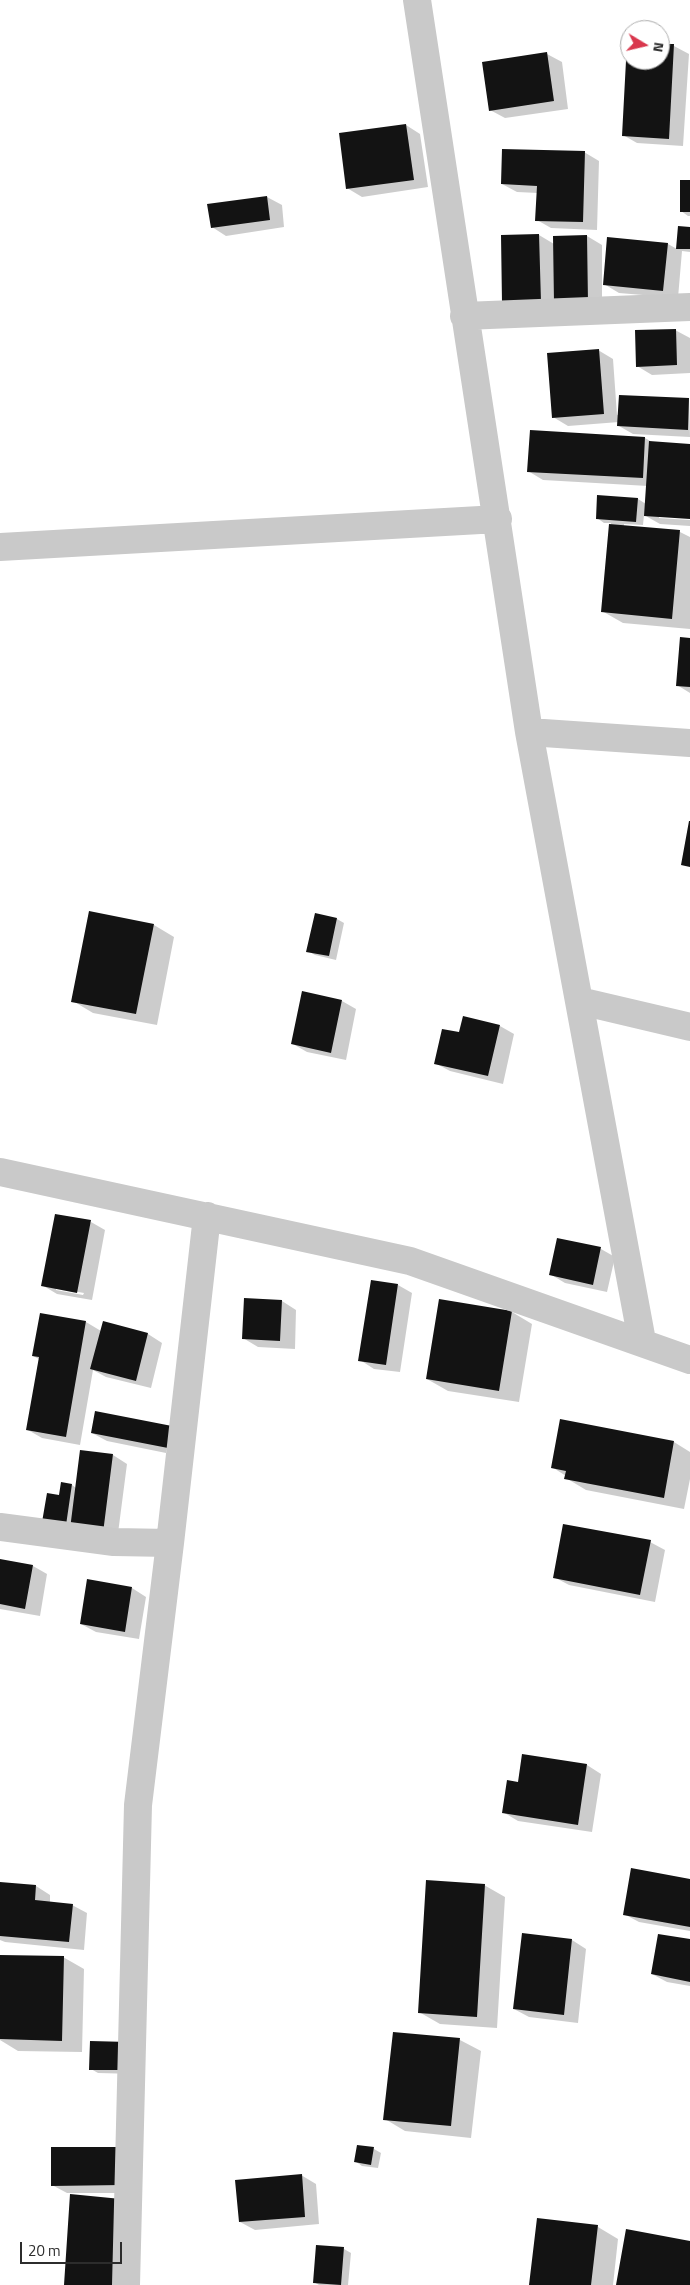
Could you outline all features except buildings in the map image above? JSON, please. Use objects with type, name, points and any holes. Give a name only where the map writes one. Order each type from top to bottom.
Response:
[{"type":"street","points":[[417,0],[464,316],[498,519],[529,732],[642,1341]]},
{"type":"street","points":[[464,316],[690,307]]},
{"type":"street","points":[[0,547],[498,519]]},
{"type":"street","points":[[529,732],[690,743]]},
{"type":"street","points":[[580,1001],[690,1027]]},
{"type":"street","points":[[0,1172],[410,1261],[642,1341],[690,1360]]},
{"type":"street","points":[[126,2285],[138,1805],[207,1216]]},
{"type":"street","points":[[0,1527],[114,1542],[170,1543]]}]
